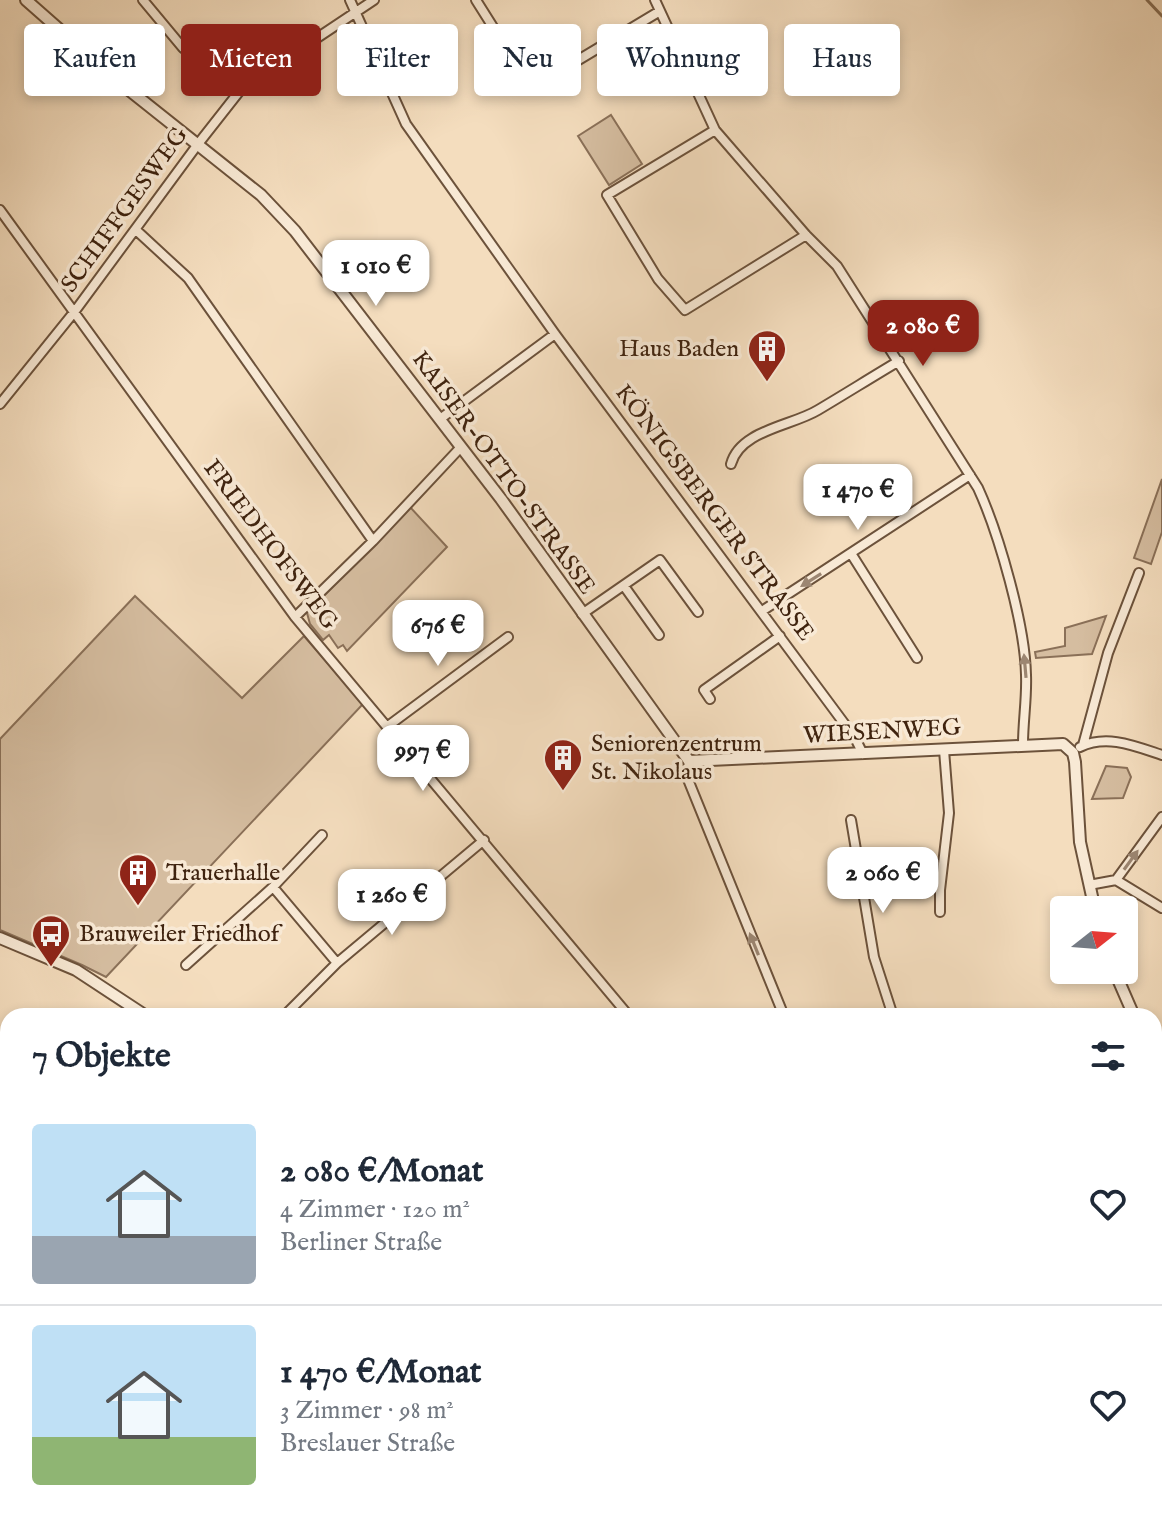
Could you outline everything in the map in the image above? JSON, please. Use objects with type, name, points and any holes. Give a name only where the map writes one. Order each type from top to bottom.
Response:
[{"type":"street","name":"KAISER-OTTO-STRASSE","points":[[26,0],[119,82],[261,195],[295,231],[525,531],[689,761],[687,777],[781,1008]]},
{"type":"street","points":[[143,0],[181,46]]},
{"type":"street","name":"KÖNIGSBERGER STRASSE","points":[[350,0],[406,124],[555,334],[855,738],[863,754]]},
{"type":"street","name":"SCHIFFGESWEG","points":[[321,34],[374,0]]},
{"type":"street","points":[[476,0],[520,70],[528,80],[540,83],[660,11]]},
{"type":"street","points":[[655,0],[715,130],[837,266],[970,475],[987,507],[1017,616],[1027,677],[1023,744]]},
{"type":"street","name":"SCHIFFGESWEG","points":[[0,404],[75,311],[235,96]]},
{"type":"street","points":[[715,130],[607,195],[658,279],[685,310],[806,235]]},
{"type":"street","name":"FRIEDHOFSWEG","points":[[0,210],[295,617],[622,1008]]},
{"type":"street","points":[[136,230],[188,278],[373,541]]},
{"type":"street","points":[[440,419],[555,334]]},
{"type":"street","points":[[731,464],[735,451],[772,427],[799,421],[899,361]]},
{"type":"street","points":[[295,617],[373,541],[461,447]]},
{"type":"street","points":[[762,611],[970,475]]},
{"type":"street","points":[[852,555],[917,658]]},
{"type":"street","name":"KAISER-OTTO-STRASSE","points":[[582,614],[660,560],[698,612]]},
{"type":"street","points":[[1083,745],[1108,653],[1139,573]]},
{"type":"street","name":"KAISER-OTTO-STRASSE","points":[[624,586],[659,635]]},
{"type":"street","points":[[710,699],[704,690],[780,636]]},
{"type":"street","points":[[388,726],[508,637]]},
{"type":"street","points":[[1092,896],[1080,842],[1073,753],[1083,745],[1103,741],[1122,742],[1162,755]]},
{"type":"street","name":"WIESENWEG","points":[[689,761],[1023,744],[1063,744],[1073,753]]},
{"type":"street","points":[[940,912],[949,813],[944,750]]},
{"type":"street","points":[[1116,880],[1162,817]]},
{"type":"street","points":[[851,820],[874,957],[890,1008]]},
{"type":"street","points":[[186,965],[273,887],[322,835]]},
{"type":"street","points":[[292,1008],[337,963],[484,840]]},
{"type":"street","points":[[1089,885],[1116,880],[1162,908]]},
{"type":"street","points":[[273,887],[337,963]]},
{"type":"street","points":[[0,938],[76,970],[134,1008]]},
{"type":"street","points":[[1120,984],[1130,1008]]},
{"type":"shaded area","points":[[611,115],[642,164],[609,185],[578,136]]},
{"type":"shaded area","points":[[1162,479],[1162,532],[1151,564],[1134,558]]},
{"type":"shaded area","points":[[410,507],[447,547],[347,651],[343,645],[338,648],[329,635],[323,640],[310,624],[307,613]]},
{"type":"shaded area","points":[[135,596],[242,698],[304,636],[363,704],[106,977],[0,930],[0,739]]},
{"type":"shaded area","points":[[1106,616],[1092,654],[1036,658],[1035,652],[1065,646],[1065,628]]},
{"type":"shaded area","points":[[1106,766],[1127,768],[1131,777],[1123,798],[1092,799]]},
{"type":"waterway","points":[[1147,0],[1162,16]]},
{"type":"place","name":"Haus Baden","points":[[767,383]]},
{"type":"place","name":"Seniorenzentrum St. Nikolaus","points":[[563,792]]},
{"type":"place","name":"Trauerhalle","points":[[138,907]]},
{"type":"place","name":"Brauweiler Friedhof","points":[[51,968]]}]
